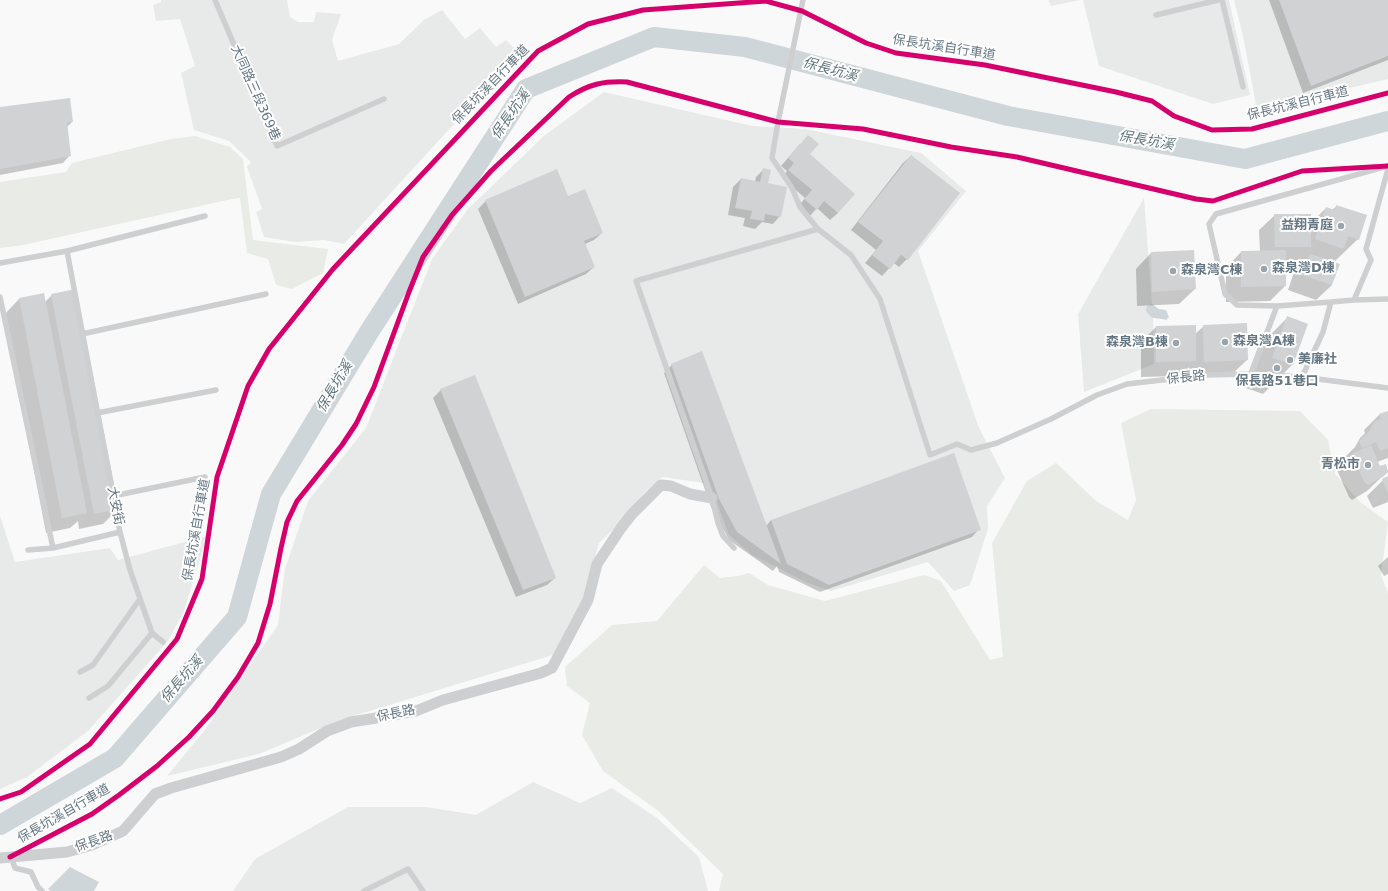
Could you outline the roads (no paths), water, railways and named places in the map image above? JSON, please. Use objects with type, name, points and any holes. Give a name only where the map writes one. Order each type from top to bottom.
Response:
[{"type":"street","name":"保長路","points":[[5,857],[66,852],[92,845],[123,831],[155,794],[171,788],[280,757],[299,749],[327,731],[351,722],[416,711],[443,700],[541,673],[552,668],[588,600],[597,564],[632,514],[661,485],[671,486],[690,494],[712,498]]},
{"type":"lane","name":"大同路三段369巷","points":[[215,0],[277,146],[384,99]]},
{"type":"lane","points":[[734,548],[723,536],[718,523],[712,498],[636,281],[818,229],[800,207],[792,188],[772,158],[803,0]]},
{"type":"lane","points":[[1156,15],[1218,0]]},
{"type":"lane","points":[[1222,0],[1243,87]]},
{"type":"lane","points":[[1388,166],[1216,214],[1209,224],[1225,294],[1236,305],[1277,306],[1388,299]]},
{"type":"lane","points":[[1354,300],[1371,260],[1366,249],[1388,169]]},
{"type":"lane","points":[[0,263],[67,251],[205,216]]},
{"type":"lane","name":"保長路","points":[[818,229],[851,255],[880,300],[930,455],[957,444],[971,450],[997,443],[1097,395],[1127,384],[1206,376],[1251,374],[1302,377],[1388,388]]},
{"type":"lane","name":"大安街","points":[[28,550],[53,548],[120,532],[67,251]]},
{"type":"lane","points":[[82,334],[266,294]]},
{"type":"lane","points":[[0,297],[53,548]]},
{"type":"lane","points":[[1302,377],[1323,332],[1331,302]]},
{"type":"lane","points":[[1251,374],[1277,306]]},
{"type":"lane","points":[[97,413],[216,390]]},
{"type":"lane","points":[[113,496],[205,477]]},
{"type":"lane","points":[[120,532],[130,570],[152,633],[163,642]]},
{"type":"lane","points":[[80,672],[93,666],[140,599]]},
{"type":"lane","points":[[89,698],[108,686],[152,633]]},
{"type":"lane","points":[[5,857],[15,868],[31,872],[38,887],[42,891]]},
{"type":"lane","points":[[364,891],[408,870],[423,891]]},
{"type":"waterway","name":"保長坑溪","points":[[0,825],[115,758],[237,617],[271,494],[369,332],[526,89],[654,37],[745,47],[1008,116],[1245,159],[1388,121]]},
{"type":"place","name":"益翔青庭","points":[[1341,226]]},
{"type":"place","name":"森泉灣D棟","points":[[1264,269]]},
{"type":"place","name":"森泉灣C棟","points":[[1173,271]]},
{"type":"place","name":"森泉灣A棟","points":[[1225,342]]},
{"type":"place","name":"森泉灣B棟","points":[[1176,343]]},
{"type":"place","name":"美廉社","points":[[1290,360]]},
{"type":"place","name":"保長路51巷口","points":[[1277,368]]},
{"type":"place","name":"青松市","points":[[1368,465]]}]
